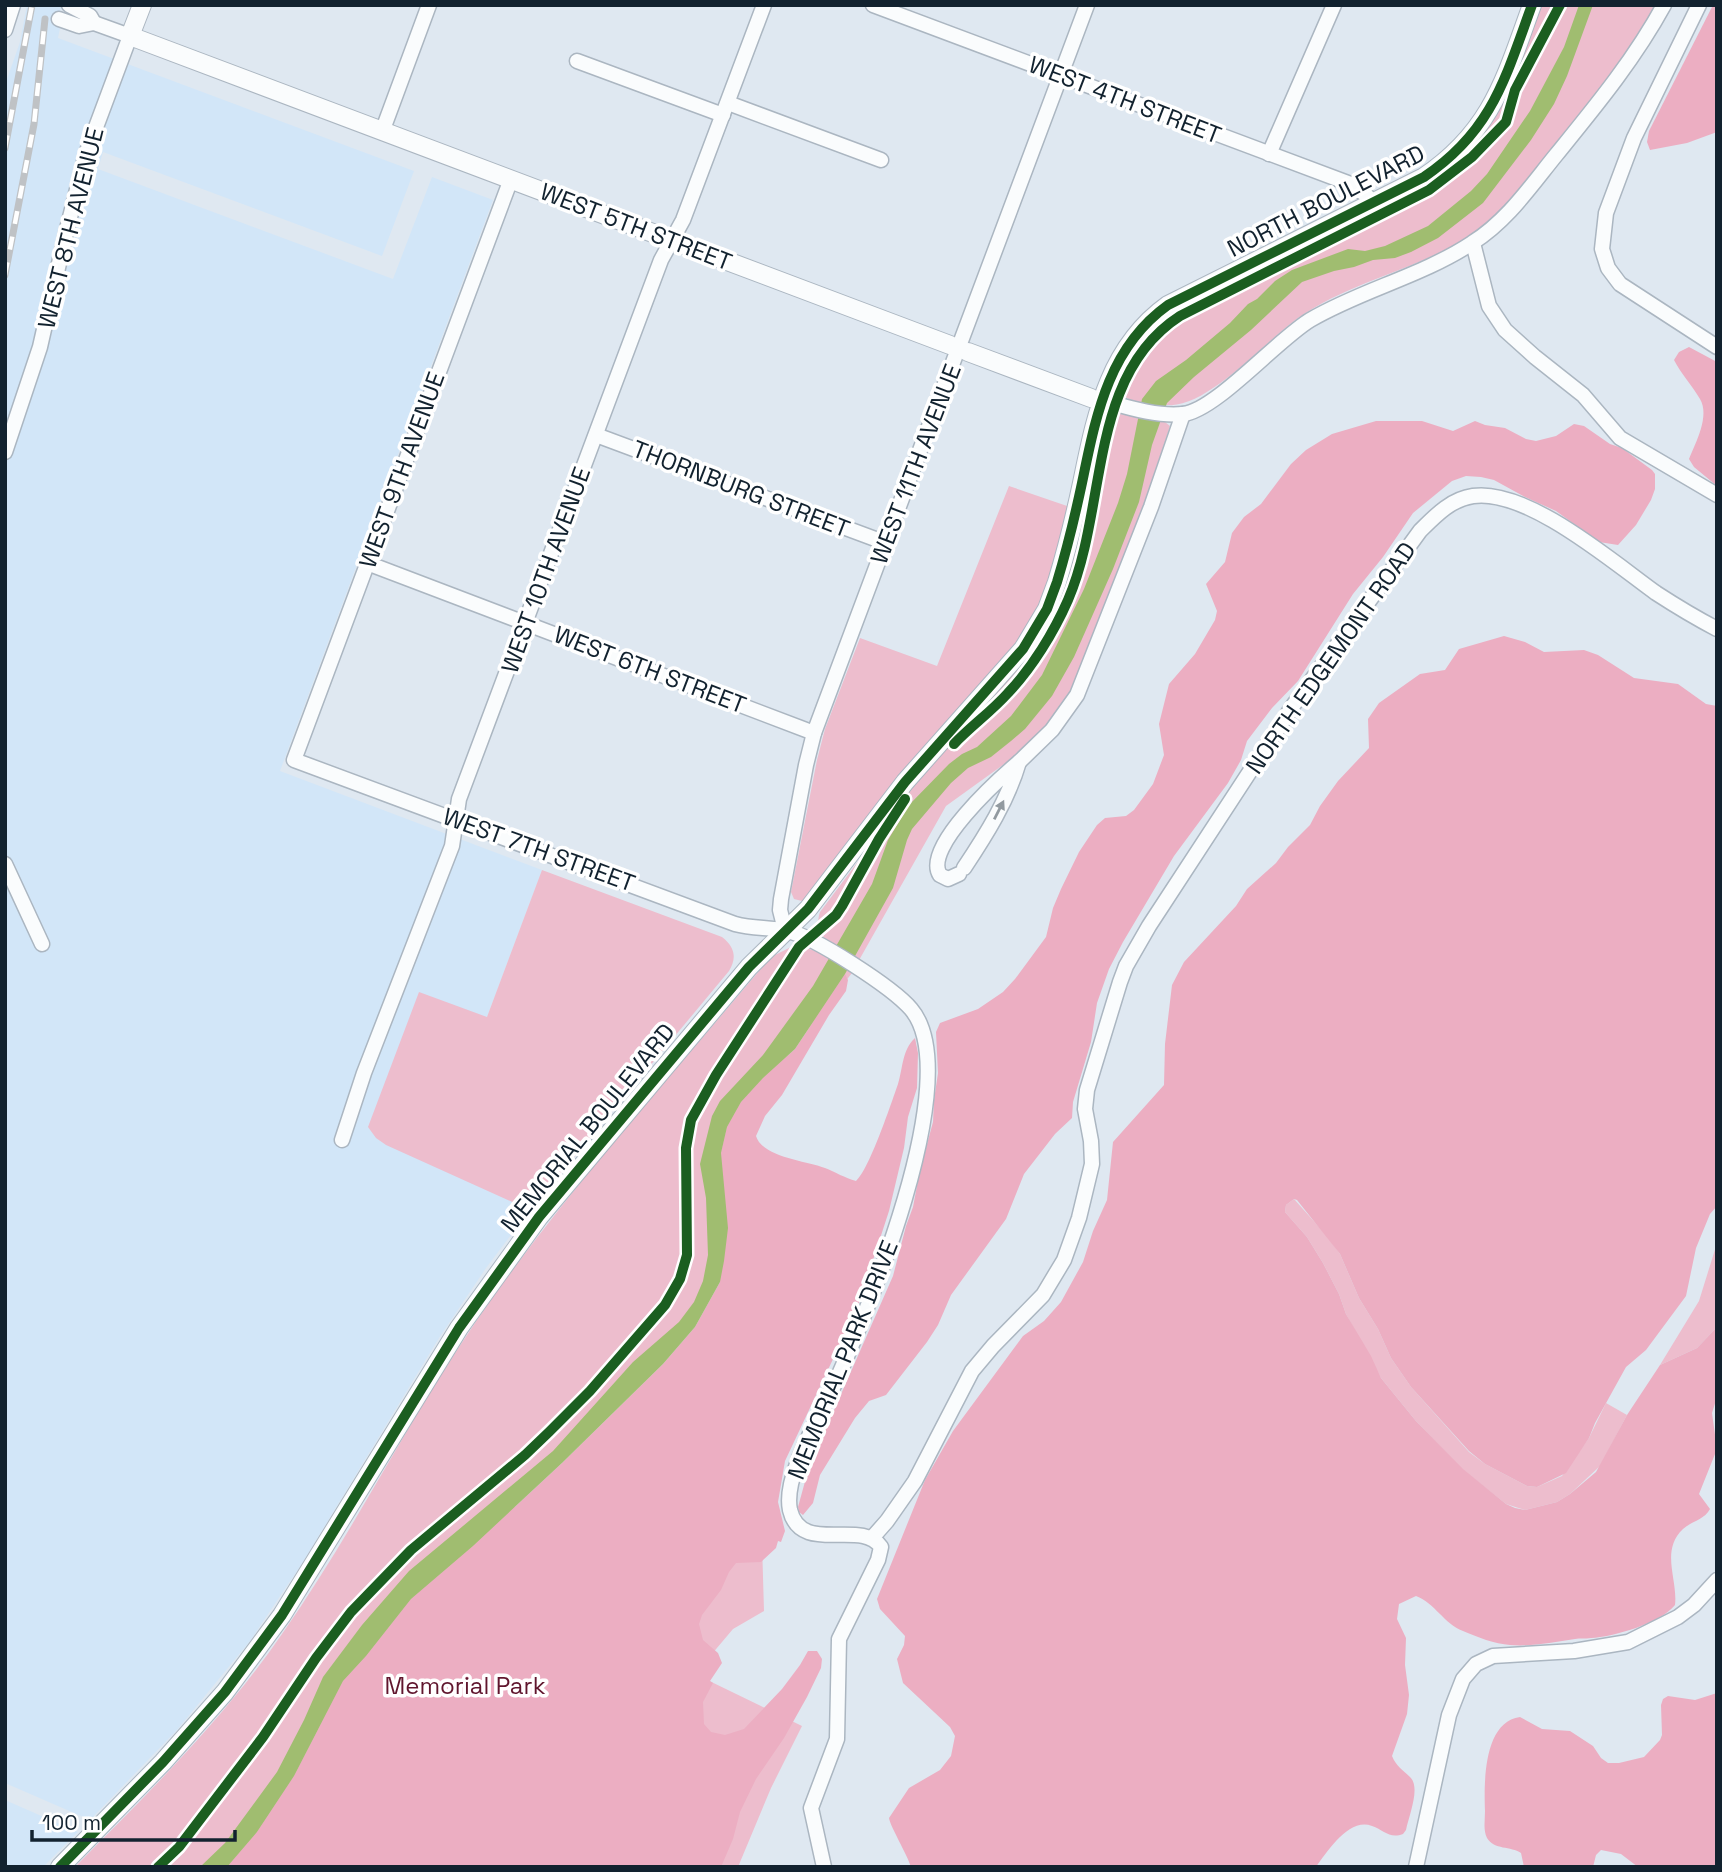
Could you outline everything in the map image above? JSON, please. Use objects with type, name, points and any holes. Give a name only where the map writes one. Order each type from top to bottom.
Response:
[{"type":"street","points":[[5,30],[12,5]]},
{"type":"street","name":"WEST 5TH STREET","points":[[69,5],[90,16],[94,23]]},
{"type":"street","name":"WEST 8TH AVENUE","points":[[5,452],[40,347],[86,155],[142,5]]},
{"type":"street","points":[[382,132],[429,5]]},
{"type":"street","name":"WEST 10TH AVENUE","points":[[342,1140],[364,1073],[452,846],[459,799],[661,260],[683,220],[764,5]]},
{"type":"street","name":"WEST 4TH STREET","points":[[873,5],[1348,183],[1374,203]]},
{"type":"street","name":"WEST 11TH AVENUE","points":[[785,930],[780,910],[783,885],[814,733],[1087,5]]},
{"type":"street","points":[[1269,154],[1334,5]]},
{"type":"street","name":"NORTH BOULEVARD","points":[[1096,399],[1131,340],[1160,310],[1374,203],[1440,166],[1472,137],[1488,113],[1503,85],[1532,5]]},
{"type":"street","points":[[1019,762],[993,821],[961,871],[948,879],[940,875],[936,865],[940,849],[989,789],[1052,730],[1077,695],[1151,507],[1182,414],[1208,403],[1291,333],[1324,312],[1450,256],[1473,243],[1503,218],[1584,122],[1643,42],[1664,5]]},
{"type":"street","points":[[1699,5],[1633,138],[1606,213],[1602,249],[1613,275],[1628,291],[1717,347]]},
{"type":"street","name":"WEST 5TH STREET","points":[[59,19],[79,26],[94,23],[130,36],[1096,399],[1140,409],[1182,414]]},
{"type":"street","points":[[577,61],[881,160]]},
{"type":"street","name":"WEST 9TH AVENUE","points":[[294,760],[511,180]]},
{"type":"street","points":[[1473,243],[1489,306],[1505,330],[1583,395],[1620,438],[1717,495]]},
{"type":"street","name":"MEMORIAL BOULEVARD","points":[[60,1867],[163,1762],[241,1672],[304,1581],[427,1378],[492,1280],[581,1166],[741,977],[816,899],[905,782],[1007,670],[1036,629],[1057,582],[1066,553],[1096,399]]},
{"type":"street","name":"THORNBURG STREET","points":[[596,435],[886,542]]},
{"type":"street","name":"NORTH EDGEMONT ROAD","points":[[872,1538],[894,1513],[915,1481],[972,1371],[1043,1295],[1064,1261],[1079,1219],[1091,1164],[1087,1090],[1126,966],[1149,926],[1292,707],[1420,531],[1451,504],[1474,496],[1488,496],[1513,502],[1590,543],[1670,602],[1717,629]]},
{"type":"street","name":"WEST 6TH STREET","points":[[367,563],[814,733]]},
{"type":"street","name":"WEST 7TH STREET","points":[[294,760],[735,924],[755,929],[785,930]]},
{"type":"street","points":[[5,864],[42,944]]},
{"type":"street","name":"MEMORIAL PARK DRIVE","points":[[785,930],[808,938],[893,993],[916,1017],[927,1053],[926,1099],[919,1141],[881,1273],[800,1459],[790,1496],[793,1518],[809,1532],[872,1538]]},
{"type":"street","points":[[824,1867],[811,1808],[837,1739],[839,1639],[880,1554],[881,1546],[872,1538]]},
{"type":"street","points":[[1416,1867],[1449,1715],[1463,1679],[1476,1664],[1493,1656],[1574,1651],[1628,1642],[1694,1605],[1717,1580]]},
{"type":"shaded area","points":[[27,5],[61,5],[60,12],[63,13],[58,38],[414,171],[382,256],[103,152],[98,169],[393,279],[432,177],[493,200],[280,771],[542,870],[487,1017],[426,1161],[530,1210],[486,1268],[439,1338],[301,1565],[250,1641],[177,1730],[90,1820],[5,1783],[5,85],[20,42]]},
{"type":"shaded area","points":[[1579,5],[1593,5],[1554,104],[1531,140],[1483,203],[1438,238],[1411,252],[1395,258],[1373,260],[1302,282],[1167,403],[1152,445],[1139,502],[1113,569],[1074,657],[1052,696],[1025,729],[991,757],[968,768],[951,783],[912,829],[893,888],[845,974],[795,1049],[741,1102],[727,1127],[721,1153],[728,1228],[724,1261],[720,1282],[695,1327],[663,1364],[562,1463],[473,1546],[411,1599],[343,1681],[294,1776],[257,1832],[227,1867],[200,1867],[225,1843],[277,1772],[323,1677],[362,1625],[409,1571],[553,1451],[633,1362],[679,1322],[694,1302],[703,1281],[708,1255],[706,1198],[700,1164],[712,1116],[720,1101],[763,1055],[813,986],[872,884],[888,840],[909,805],[949,764],[977,747],[1011,716],[1042,675],[1084,589],[1118,503],[1127,474],[1142,399],[1156,381],[1186,360],[1275,281],[1292,270],[1348,249],[1365,251],[1385,246],[1428,226],[1471,191],[1487,174],[1530,111],[1564,47]]},
{"type":"shaded area","points":[[5,1800],[78,1832],[43,1867],[5,1867]]},
{"type":"green space","points":[[1541,5],[1656,5],[1605,82],[1534,174],[1493,218],[1441,252],[1317,306],[1285,328],[1218,385],[1200,396],[1183,403],[1168,405],[1136,401],[1121,392],[1121,376],[1130,357],[1148,331],[1170,314],[1399,200],[1457,162],[1488,127],[1505,99]]},
{"type":"green space","points":[[1713,5],[1717,5],[1717,132],[1687,143],[1650,150],[1647,142],[1649,131]]},
{"type":"green space","points":[[1689,347],[1717,362],[1717,486],[1694,467],[1689,459],[1701,429],[1703,406],[1674,360],[1679,352]]},
{"type":"green space","points":[[1120,414],[1165,422],[1170,426],[1144,506],[1069,696],[1042,731],[1014,757],[946,806],[858,962],[835,948],[823,936],[818,921],[820,912],[887,823],[898,803],[1028,655],[1103,422]]},
{"type":"green space","points":[[1376,421],[1422,421],[1453,431],[1475,421],[1505,428],[1536,441],[1556,436],[1574,424],[1584,426],[1610,444],[1622,448],[1652,470],[1655,474],[1655,489],[1636,525],[1618,545],[1599,542],[1556,511],[1494,480],[1481,477],[1466,476],[1452,481],[1413,513],[1353,594],[1298,681],[1272,708],[1247,741],[1241,760],[1228,783],[1174,856],[1109,969],[1097,1003],[1091,1042],[1073,1102],[1072,1118],[1055,1134],[1024,1174],[1006,1219],[951,1295],[927,1342],[886,1395],[869,1401],[855,1418],[820,1475],[813,1503],[803,1515],[798,1507],[809,1467],[893,1276],[913,1207],[933,1122],[938,1073],[936,1032],[940,1023],[978,1009],[1003,992],[1015,979],[1046,937],[1061,889],[1079,852],[1097,825],[1105,818],[1126,816],[1134,810],[1153,784],[1164,755],[1159,724],[1169,684],[1195,654],[1215,620],[1217,611],[1206,584],[1225,562],[1232,533],[1244,517],[1261,504],[1291,464],[1306,450],[1332,434]]},
{"type":"green space","points":[[1009,486],[1070,507],[1041,604],[1021,640],[806,898],[802,901],[794,899],[791,892],[817,760],[825,729],[860,638],[937,666]]},
{"type":"green space","points":[[1504,636],[1525,642],[1544,652],[1584,650],[1598,655],[1634,678],[1678,684],[1706,704],[1717,706],[1717,1206],[1710,1214],[1696,1248],[1686,1296],[1646,1350],[1626,1367],[1589,1438],[1566,1473],[1537,1487],[1527,1486],[1485,1464],[1469,1451],[1411,1387],[1391,1358],[1378,1329],[1359,1298],[1340,1254],[1297,1200],[1294,1199],[1286,1205],[1285,1212],[1307,1237],[1323,1263],[1346,1314],[1381,1378],[1416,1421],[1463,1469],[1506,1504],[1515,1508],[1525,1510],[1557,1502],[1596,1472],[1627,1415],[1660,1365],[1697,1348],[1717,1327],[1717,1397],[1712,1413],[1717,1449],[1699,1494],[1710,1509],[1705,1516],[1683,1529],[1672,1546],[1675,1605],[1659,1618],[1624,1632],[1518,1645],[1492,1642],[1456,1628],[1429,1603],[1416,1596],[1399,1604],[1397,1619],[1406,1638],[1405,1665],[1409,1695],[1407,1714],[1392,1756],[1410,1777],[1414,1787],[1406,1830],[1403,1834],[1394,1835],[1372,1826],[1355,1826],[1340,1838],[1316,1867],[911,1867],[889,1818],[909,1788],[940,1770],[951,1756],[955,1736],[950,1727],[903,1683],[897,1659],[905,1636],[880,1609],[877,1599],[925,1480],[953,1431],[1023,1336],[1044,1321],[1061,1302],[1083,1262],[1107,1200],[1113,1142],[1164,1085],[1165,1044],[1172,985],[1184,962],[1236,906],[1247,889],[1276,863],[1310,825],[1338,781],[1369,748],[1368,719],[1379,703],[1420,674],[1445,670],[1459,649]]},
{"type":"green space","points":[[542,870],[722,937],[730,945],[734,957],[729,971],[530,1210],[386,1145],[376,1138],[368,1127],[419,992],[487,1017]]},
{"type":"green space","name":"Memorial Park","points":[[793,946],[817,952],[852,973],[780,1065],[714,1204],[706,1288],[687,1325],[513,1507],[761,1509],[764,1611],[733,1629],[695,1674],[802,1726],[771,1788],[738,1867],[75,1867],[184,1755],[259,1666],[333,1557],[451,1359],[546,1226],[619,1135],[771,957]]},
{"type":"green space","points":[[845,974],[848,980],[846,991],[782,1095],[765,1116],[756,1136],[760,1143],[775,1154],[825,1168],[856,1181],[873,1151],[898,1084],[905,1054],[915,1038],[918,1053],[917,1088],[908,1117],[904,1148],[889,1211],[858,1306],[785,1461],[778,1502],[785,1531],[781,1542],[778,1541],[776,1548],[761,1562],[736,1563],[721,1590],[702,1615],[699,1624],[703,1640],[718,1653],[722,1663],[710,1681],[713,1683],[703,1702],[704,1724],[711,1732],[725,1735],[744,1729],[782,1689],[808,1651],[817,1651],[822,1659],[821,1668],[807,1697],[784,1738],[756,1779],[740,1812],[733,1839],[721,1867],[227,1867],[257,1832],[294,1776],[343,1681],[411,1599],[473,1546],[562,1463],[663,1364],[695,1327],[720,1282],[721,1153],[727,1127],[741,1102],[795,1049]]},
{"type":"green space","points":[[1294,1199],[1340,1254],[1359,1298],[1378,1329],[1391,1358],[1411,1387],[1469,1452],[1485,1464],[1527,1486],[1537,1487],[1562,1476],[1589,1438],[1606,1403],[1627,1415],[1600,1466],[1570,1494],[1557,1502],[1525,1510],[1506,1504],[1463,1470],[1416,1421],[1381,1378],[1346,1314],[1323,1263],[1307,1237],[1285,1212],[1286,1205]]},
{"type":"green space","points":[[1717,1243],[1717,1327],[1697,1348],[1660,1365],[1699,1301]]},
{"type":"green space","points":[[1717,1693],[1717,1867],[1638,1867],[1621,1854],[1601,1850],[1596,1855],[1593,1867],[1524,1867],[1521,1853],[1498,1846],[1487,1838],[1485,1786],[1488,1756],[1492,1742],[1508,1721],[1520,1717],[1542,1729],[1570,1731],[1593,1746],[1608,1763],[1619,1763],[1644,1757],[1660,1740],[1663,1699],[1668,1696],[1695,1700]]},
{"type":"railway","points":[[5,148],[32,5]]},
{"type":"railway","points":[[5,275],[34,124],[45,19]]},
{"type":"cycle path","points":[[60,1867],[163,1762],[225,1692],[282,1615],[459,1328],[539,1217],[749,967],[808,909],[905,782],[1023,649],[1047,609],[1057,582],[1100,409],[1118,363],[1131,342],[1148,322],[1168,305],[1424,177],[1447,159],[1466,141],[1493,102],[1532,5]]},
{"type":"cycle path","points":[[954,744],[995,706],[1026,672],[1042,649],[1068,600],[1080,564],[1114,408],[1129,373],[1150,342],[1180,316],[1429,190],[1472,157],[1506,122],[1515,90],[1560,5]]},
{"type":"cycle path","points":[[158,1867],[179,1847],[263,1737],[316,1658],[351,1612],[411,1550],[549,1432],[590,1391],[665,1305],[680,1279],[687,1255],[686,1148],[691,1120],[716,1075],[799,947],[836,915],[905,799]]}]
